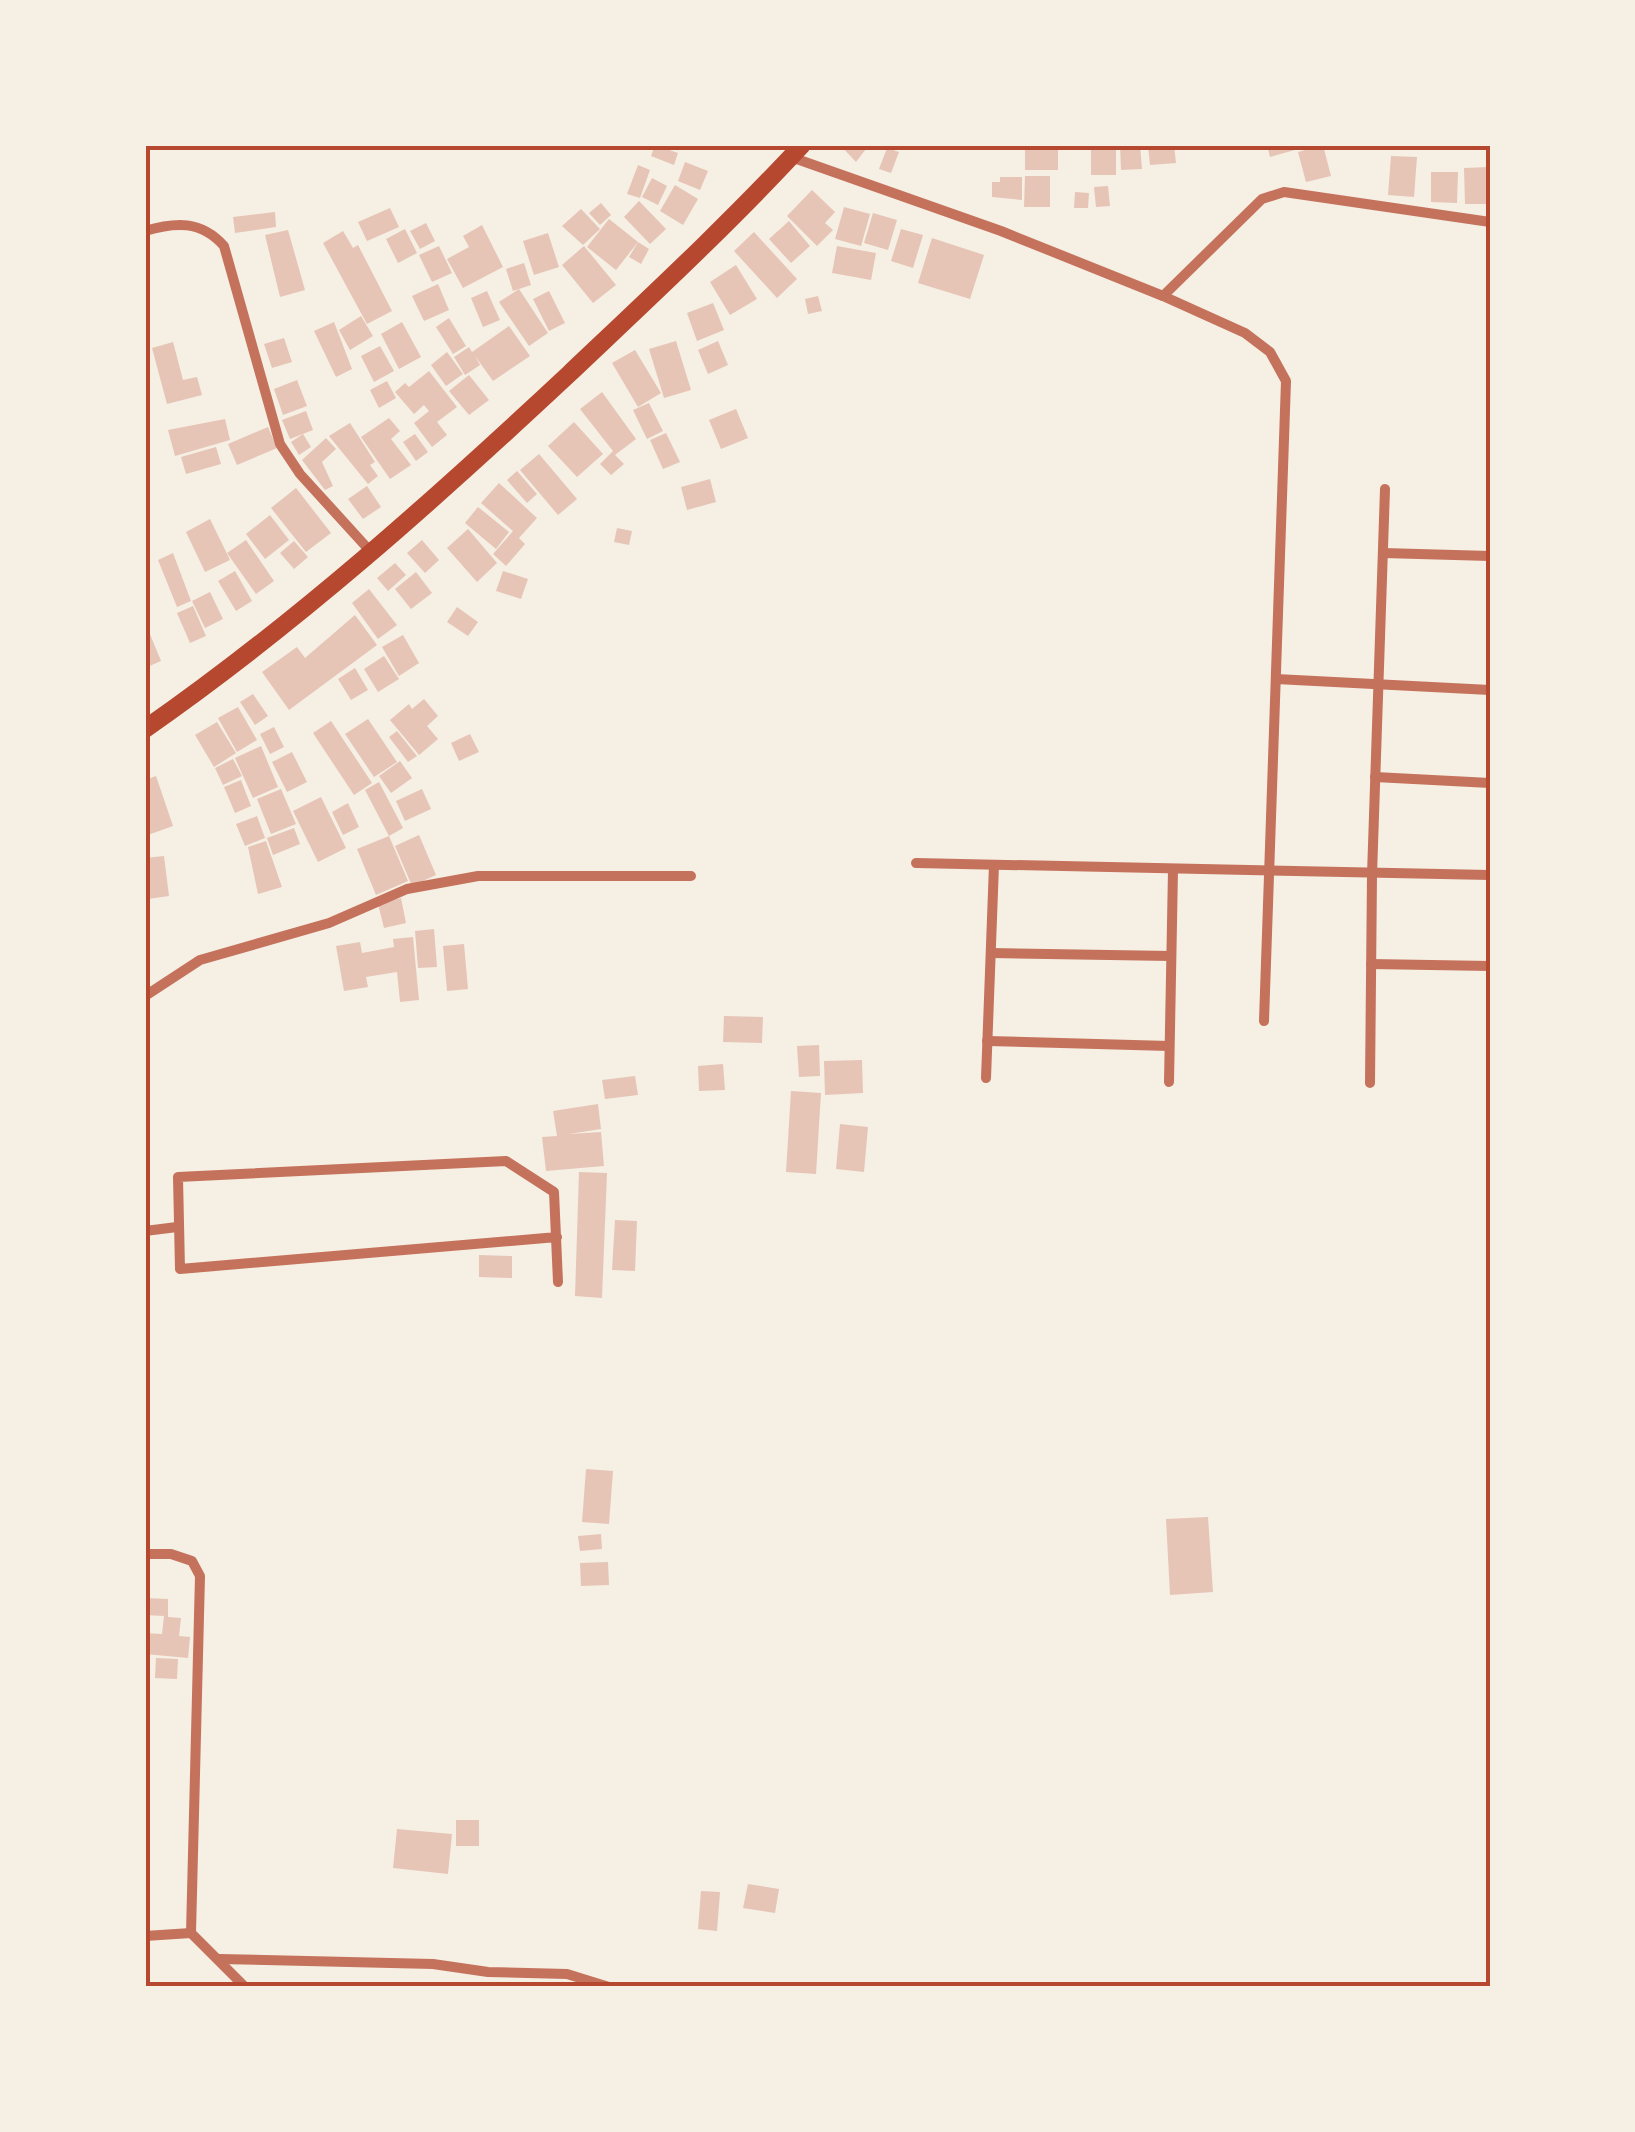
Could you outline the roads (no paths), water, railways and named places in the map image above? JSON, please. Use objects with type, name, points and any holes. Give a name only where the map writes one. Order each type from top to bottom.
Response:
[{"type":"main road","points":[[145,728],[252,652],[371,552],[551,391],[796,151]]},
{"type":"street","points":[[796,151],[1163,296],[1245,333],[1270,352],[1286,381],[1264,1022]]},
{"type":"street","points":[[1163,296],[1262,199],[1284,192],[1490,222]]},
{"type":"street","points":[[145,231],[174,222],[196,226],[224,246],[280,444],[300,474],[371,552]]},
{"type":"street","points":[[1370,1083],[1372,875],[1385,489]]},
{"type":"street","points":[[1383,553],[1490,556]]},
{"type":"street","points":[[1276,678],[1490,690]]},
{"type":"street","points":[[1375,777],[1490,783]]},
{"type":"street","points":[[916,863],[1490,875]]},
{"type":"street","points":[[986,1078],[994,865]]},
{"type":"street","points":[[1168,1082],[1174,870]]},
{"type":"street","points":[[145,996],[200,960],[329,923],[407,889],[478,876],[691,876]]},
{"type":"street","points":[[991,953],[1171,956]]},
{"type":"street","points":[[1371,964],[1490,966]]},
{"type":"street","points":[[988,1041],[1170,1046]]},
{"type":"street","points":[[556,1237],[180,1270],[178,1176],[506,1161],[554,1192],[556,1237],[558,1282]]},
{"type":"street","points":[[145,1230],[177,1227]]},
{"type":"street","points":[[145,1554],[172,1554],[192,1562],[200,1576],[191,1933]]},
{"type":"street","points":[[145,1936],[191,1933],[245,1987]]},
{"type":"street","points":[[219,1959],[434,1964],[488,1972],[566,1974],[608,1987]]}]
